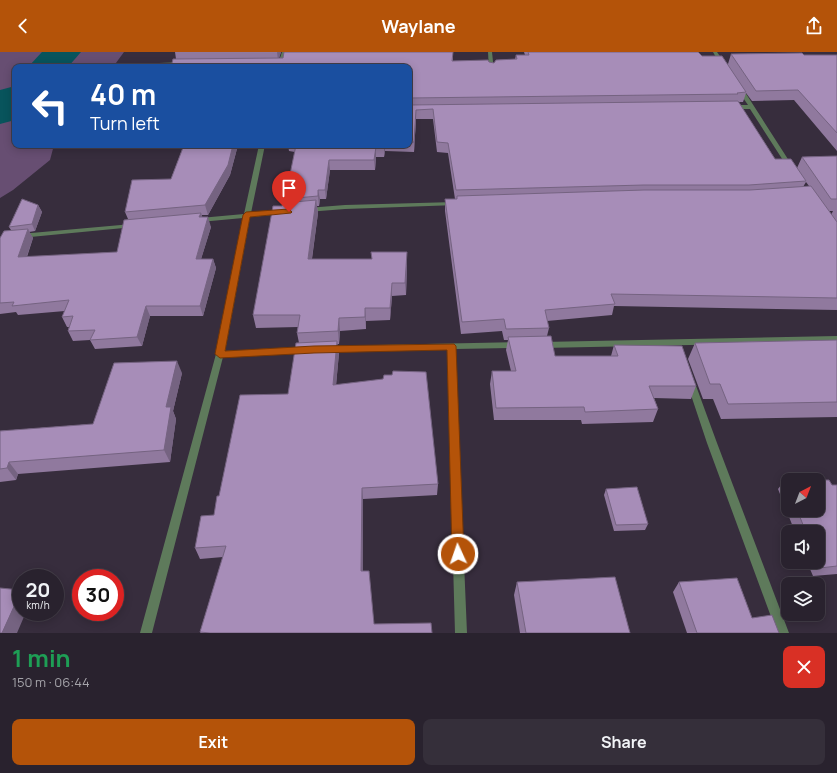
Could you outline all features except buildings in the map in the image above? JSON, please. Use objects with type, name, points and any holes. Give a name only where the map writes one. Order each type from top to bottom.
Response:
[{"type":"street","points":[[280,64],[284,52]]},
{"type":"street","points":[[490,52],[492,70]]},
{"type":"street","points":[[715,52],[727,70]]},
{"type":"street","points":[[735,82],[796,176]]},
{"type":"street","points":[[728,107],[751,107]]},
{"type":"street","points":[[146,633],[220,354],[246,215],[261,148]]},
{"type":"street","points":[[300,211],[345,207],[465,204]]},
{"type":"street","points":[[190,221],[292,211]]},
{"type":"street","points":[[16,237],[142,225]]},
{"type":"street","points":[[537,345],[678,346],[837,339]]},
{"type":"street","points":[[220,354],[318,349],[521,345]]},
{"type":"street","points":[[451,346],[461,633]]},
{"type":"street","points":[[687,371],[712,443],[783,633]]},
{"type":"shaded area","points":[[0,52],[58,52],[46,64],[12,64],[12,90],[7,94],[0,104]]},
{"type":"shaded area","points":[[75,52],[124,52],[115,64],[62,64]]},
{"type":"shaded area","points":[[12,108],[12,148],[53,148],[50,160],[13,190],[0,198],[0,118]]},
{"type":"waterway","points":[[50,64],[63,52]]},
{"type":"waterway","points":[[0,112],[12,101]]},
{"type":"route","points":[[289,212],[246,215],[220,354],[284,350],[451,346],[458,554]]}]
